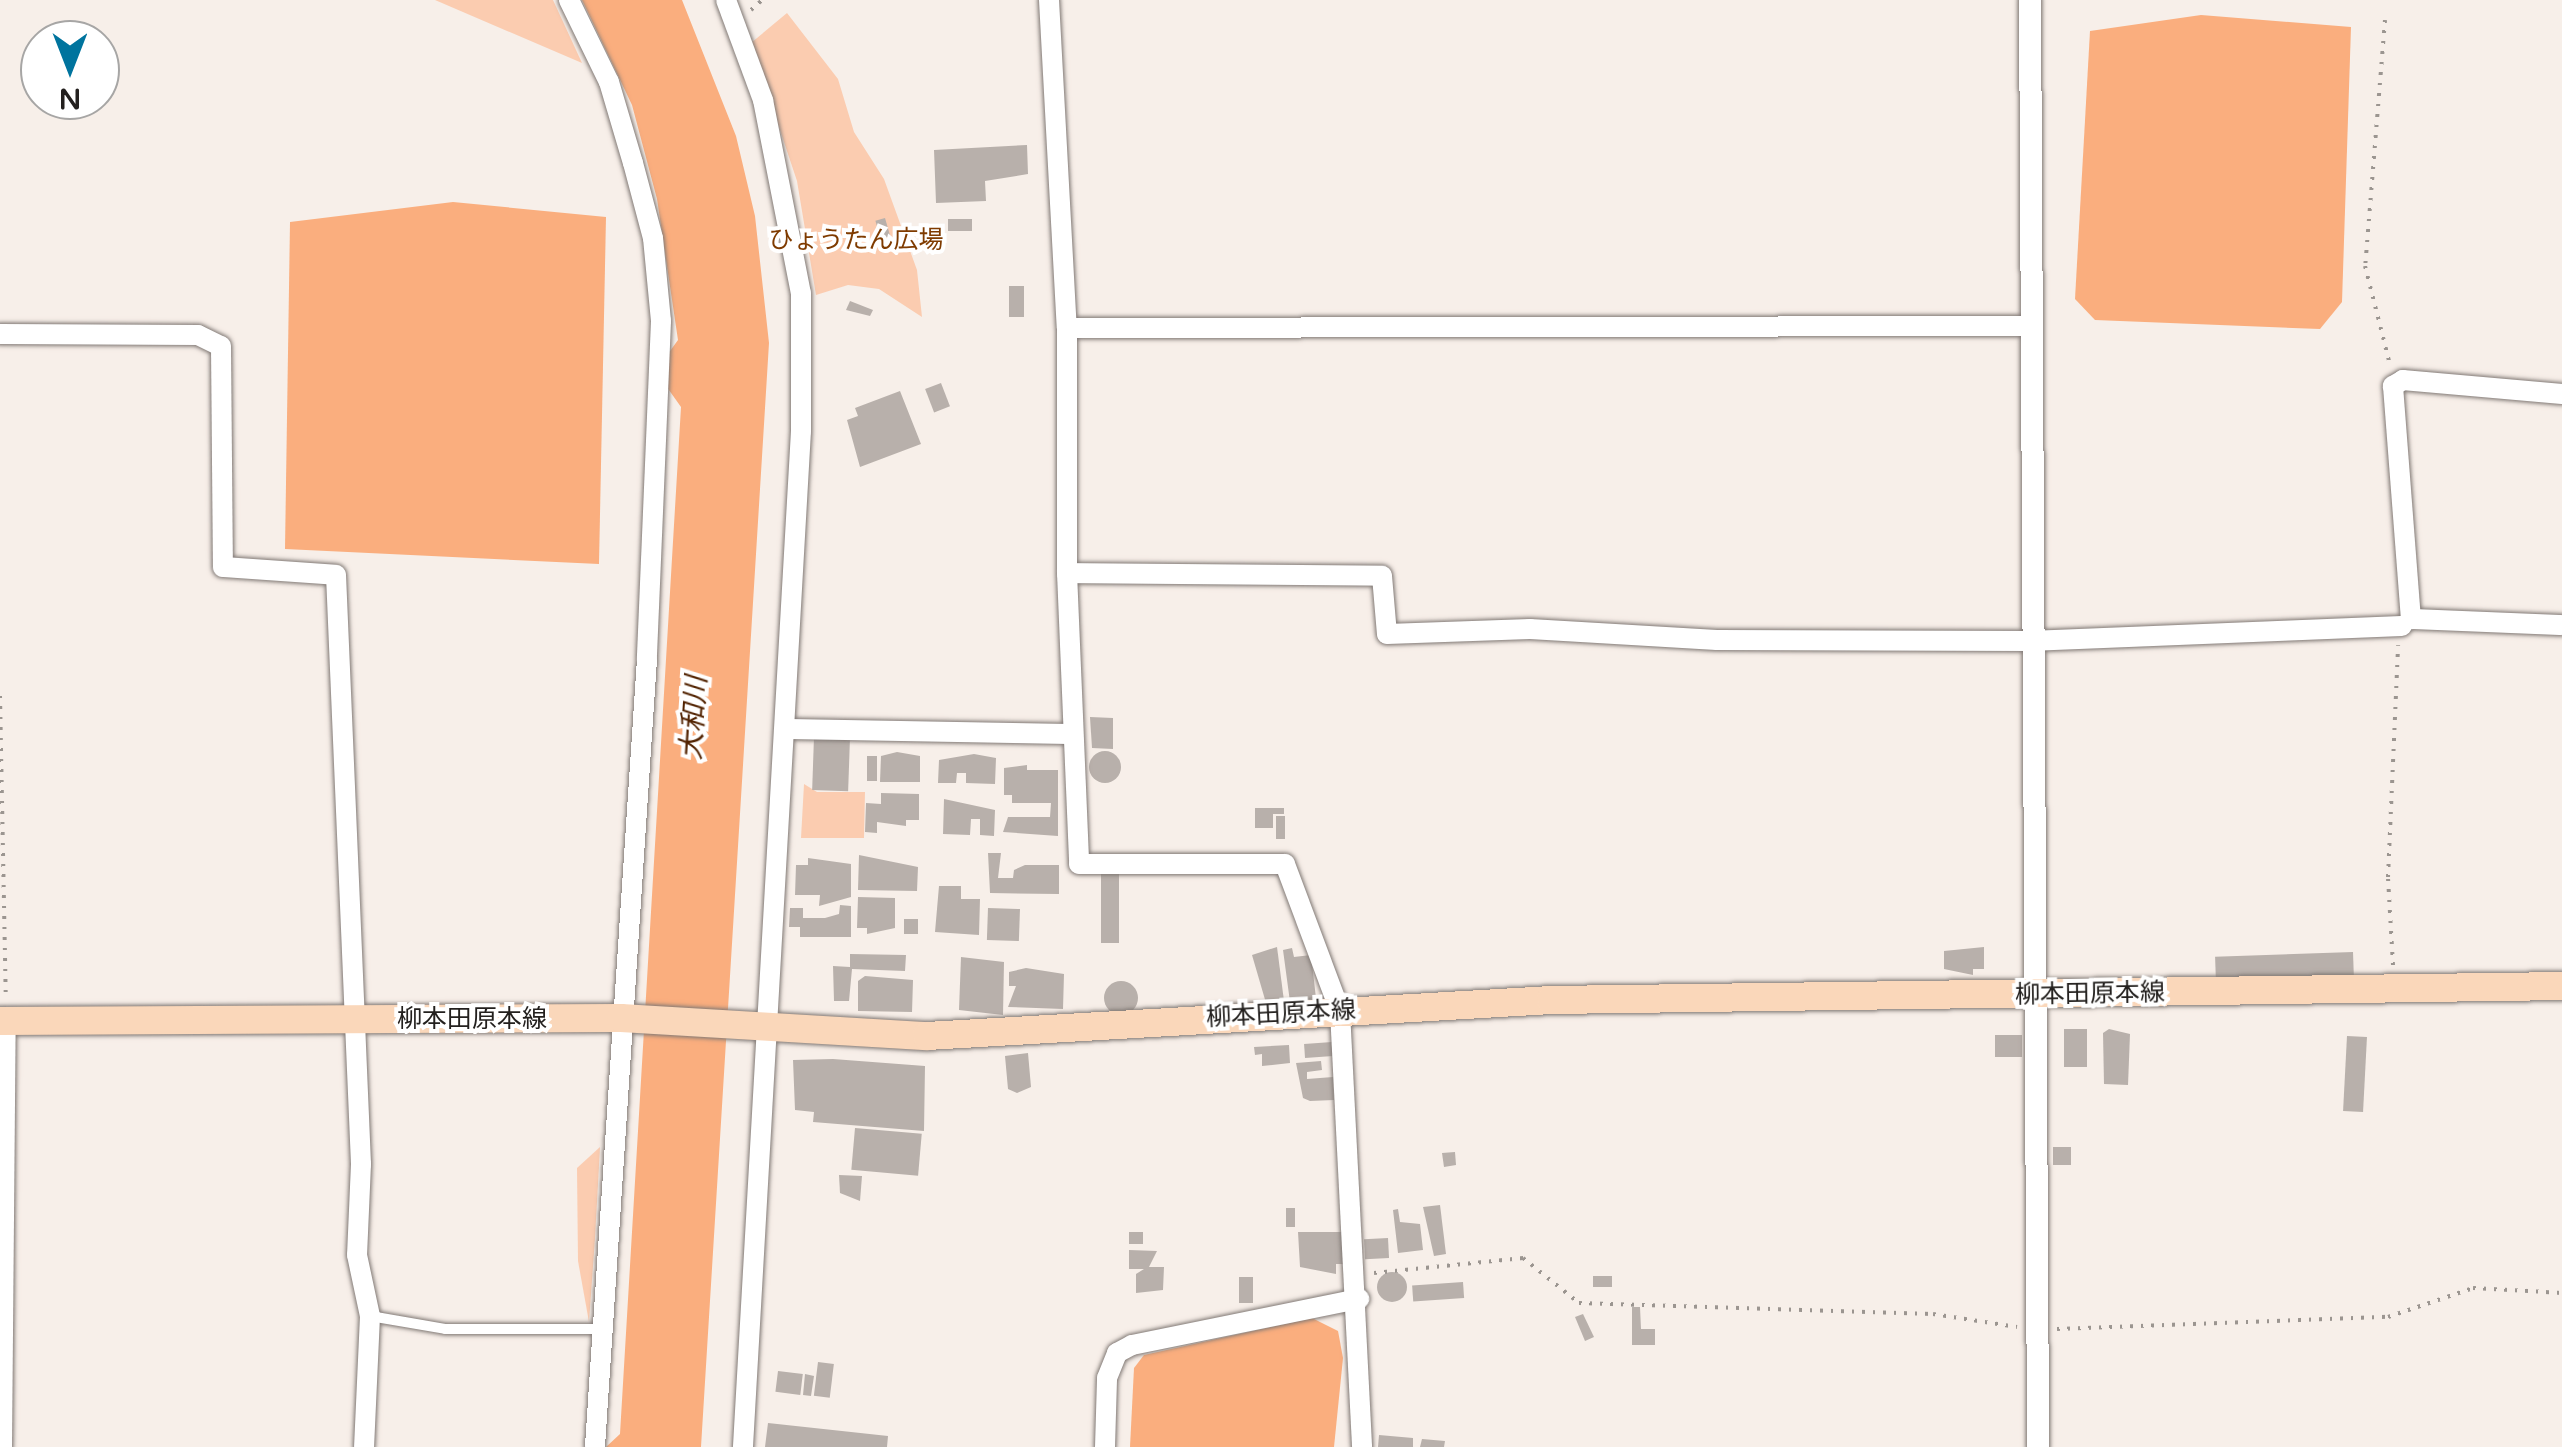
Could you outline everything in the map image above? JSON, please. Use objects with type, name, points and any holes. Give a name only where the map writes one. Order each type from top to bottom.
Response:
[{"type":"main road","name":"柳本田原本線","points":[[3,1021],[625,1018],[927,1036],[1552,1000],[2562,986]]},
{"type":"street","points":[[569,0],[609,82],[633,163],[653,238],[661,321],[648,639],[595,1447]]},
{"type":"street","points":[[726,0],[763,100],[801,293],[801,430],[743,1447]]},
{"type":"street","points":[[1050,0],[1067,328],[1067,572],[1079,864],[1286,864],[1340,1011],[1358,1274],[1362,1447]]},
{"type":"street","points":[[2030,0],[2029,641],[2038,1447]]},
{"type":"street","points":[[1067,328],[2030,326]]},
{"type":"street","points":[[0,334],[198,335],[221,346],[222,568],[336,574],[356,1020],[357,1255],[370,1316],[364,1447]]},
{"type":"street","points":[[2562,394],[2396,384],[2411,618],[2562,624]]},
{"type":"street","points":[[1067,572],[1382,576],[1387,634],[1530,629],[1718,640],[2029,641],[2402,626]]},
{"type":"street","points":[[785,728],[1073,734]]},
{"type":"street","points":[[2,1447],[3,1021]]},
{"type":"street","points":[[1105,1447],[1107,1378],[1118,1353],[1132,1344],[1359,1299]]},
{"type":"lane","points":[[370,1316],[445,1330],[600,1330]]},
{"type":"path","points":[[2385,20],[2365,266],[2396,384]]},
{"type":"path","points":[[2394,990],[2388,878],[2392,666],[2402,626]]},
{"type":"path","points":[[0,696],[3,1021]]},
{"type":"path","points":[[1358,1274],[1523,1258],[1579,1302],[1932,1314],[2037,1330],[2388,1317],[2473,1288],[2562,1294]]},
{"type":"green space","points":[[435,0],[553,0],[582,63]]},
{"type":"green space","name":"ひょうたん広場","points":[[787,13],[838,79],[854,132],[884,179],[917,270],[922,317],[879,289],[848,285],[816,295],[797,181],[751,43]]},
{"type":"green space","points":[[804,784],[817,792],[865,792],[864,838],[801,838]]},
{"type":"green space","points":[[600,1147],[589,1322],[578,1261],[577,1168]]},
{"type":"water","name":"大和川","points":[[582,0],[682,0],[736,136],[755,216],[769,343],[701,1447],[606,1447],[620,1434],[681,407],[664,383],[665,358],[678,340],[657,199],[632,105]]},
{"type":"water","points":[[2201,15],[2351,27],[2342,302],[2320,329],[2095,320],[2075,299],[2090,31]]},
{"type":"water","points":[[453,202],[606,217],[599,564],[285,549],[290,222]]},
{"type":"water","points":[[1312,1318],[1338,1331],[1343,1358],[1334,1447],[1130,1447],[1134,1368],[1144,1355]]},
{"type":"building","points":[[1027,145],[1028,174],[985,181],[986,201],[936,203],[934,150]]},
{"type":"building","points":[[885,218],[890,236],[881,239],[875,221]]},
{"type":"building","points":[[948,219],[972,219],[972,231],[948,231]]},
{"type":"building","points":[[1009,286],[1024,286],[1024,317],[1009,317]]},
{"type":"building","points":[[850,301],[873,310],[870,316],[846,310]]},
{"type":"building","points":[[941,383],[950,406],[934,412],[925,389]]},
{"type":"building","points":[[900,391],[921,444],[860,467],[847,420],[858,416],[855,408]]},
{"type":"building","points":[[1090,717],[1113,718],[1113,749],[1092,748]]},
{"type":"building","points":[[814,737],[850,738],[848,791],[812,790]]},
{"type":"building","points":[[1105,751],[1116,756],[1121,767],[1116,778],[1105,783],[1094,778],[1089,767],[1094,756]]},
{"type":"building","points":[[897,752],[920,756],[920,782],[880,782],[881,756]]},
{"type":"building","points":[[974,754],[996,758],[995,784],[966,783],[966,773],[957,773],[956,783],[938,783],[939,760]]},
{"type":"building","points":[[867,756],[877,756],[877,781],[867,781]]},
{"type":"building","points":[[1027,765],[1027,770],[1058,770],[1058,836],[1003,832],[1008,817],[1050,817],[1051,803],[1012,803],[1012,795],[1004,795],[1004,768]]},
{"type":"building","points":[[881,793],[919,794],[919,820],[906,820],[906,826],[877,822],[877,833],[865,832],[866,803],[881,804]]},
{"type":"building","points":[[944,799],[995,810],[994,836],[980,835],[980,819],[971,819],[970,835],[943,834]]},
{"type":"building","points":[[1255,808],[1284,808],[1284,814],[1273,814],[1273,828],[1255,828]]},
{"type":"building","points":[[1276,816],[1285,816],[1285,839],[1276,839]]},
{"type":"building","points":[[988,853],[1001,853],[998,878],[1013,878],[1014,870],[1025,865],[1059,865],[1059,894],[990,893]]},
{"type":"building","points":[[859,855],[918,867],[917,891],[858,890]]},
{"type":"building","points":[[808,858],[851,864],[851,897],[819,906],[820,895],[795,895],[796,865],[808,865]]},
{"type":"building","points":[[1101,874],[1119,874],[1119,943],[1101,943]]},
{"type":"building","points":[[939,886],[961,886],[961,899],[980,899],[979,935],[935,932]]},
{"type":"building","points":[[858,897],[895,898],[895,928],[867,934],[867,928],[857,928]]},
{"type":"building","points":[[840,905],[851,906],[851,937],[800,937],[800,927],[789,927],[790,908],[803,908],[803,918],[825,918],[839,914]]},
{"type":"building","points":[[988,908],[1020,909],[1019,941],[987,940]]},
{"type":"building","points":[[904,919],[918,919],[918,934],[904,934]]},
{"type":"building","points":[[1277,947],[1284,1001],[1266,1003],[1252,955]]},
{"type":"building","points":[[1984,947],[1984,969],[1973,969],[1973,975],[1944,969],[1944,951]]},
{"type":"building","points":[[1292,948],[1294,957],[1311,955],[1316,998],[1290,1002],[1283,950]]},
{"type":"building","points":[[2353,952],[2354,975],[2216,980],[2215,957]]},
{"type":"building","points":[[850,954],[906,955],[905,971],[852,969],[849,1001],[834,1001],[833,966],[850,967]]},
{"type":"building","points":[[961,957],[1004,962],[1003,1015],[959,1010]]},
{"type":"building","points":[[1026,968],[1064,974],[1063,1009],[1008,1007],[1016,986],[1009,986],[1009,972]]},
{"type":"building","points":[[865,976],[913,980],[912,1012],[858,1011],[858,981]]},
{"type":"building","points":[[1121,981],[1133,986],[1138,998],[1133,1010],[1121,1015],[1109,1010],[1104,998],[1109,986]]},
{"type":"building","points":[[2064,1029],[2087,1029],[2087,1067],[2064,1067]]},
{"type":"building","points":[[2109,1029],[2130,1034],[2128,1085],[2104,1084],[2103,1033]]},
{"type":"building","points":[[1995,1035],[2022,1035],[2022,1057],[1995,1057]]},
{"type":"building","points":[[2347,1036],[2367,1037],[2363,1112],[2343,1111]]},
{"type":"building","points":[[1332,1042],[1333,1056],[1305,1058],[1304,1044]]},
{"type":"building","points":[[1289,1045],[1290,1063],[1262,1066],[1262,1054],[1255,1055],[1254,1047]]},
{"type":"building","points":[[1028,1053],[1031,1087],[1017,1093],[1008,1089],[1005,1056]]},
{"type":"building","points":[[793,1060],[925,1066],[924,1131],[813,1122],[814,1112],[795,1110]]},
{"type":"building","points":[[1321,1061],[1322,1070],[1307,1072],[1307,1079],[1333,1077],[1334,1100],[1310,1101],[1303,1098],[1296,1063]]},
{"type":"building","points":[[855,1128],[922,1134],[918,1176],[851,1170]]},
{"type":"building","points":[[2053,1147],[2071,1147],[2071,1165],[2053,1165]]},
{"type":"building","points":[[1455,1152],[1456,1165],[1444,1167],[1442,1153]]},
{"type":"building","points":[[839,1175],[862,1176],[860,1201],[840,1193]]},
{"type":"building","points":[[1440,1205],[1446,1254],[1434,1256],[1423,1207]]},
{"type":"building","points":[[1286,1208],[1295,1208],[1295,1227],[1286,1227]]},
{"type":"building","points":[[1398,1209],[1400,1222],[1420,1224],[1423,1250],[1398,1253],[1393,1210]]},
{"type":"building","points":[[1129,1232],[1143,1232],[1143,1244],[1129,1244]]},
{"type":"building","points":[[1298,1232],[1343,1232],[1345,1264],[1336,1264],[1336,1274],[1300,1267]]},
{"type":"building","points":[[1388,1238],[1389,1258],[1365,1259],[1364,1239]]},
{"type":"building","points":[[1129,1250],[1157,1251],[1149,1267],[1164,1267],[1163,1290],[1136,1293],[1136,1274],[1144,1269],[1129,1269]]},
{"type":"building","points":[[1392,1272],[1402,1277],[1407,1287],[1402,1297],[1392,1302],[1382,1297],[1377,1287],[1382,1277]]},
{"type":"building","points":[[1593,1276],[1612,1276],[1612,1287],[1593,1287]]},
{"type":"building","points":[[1239,1277],[1253,1277],[1253,1303],[1239,1303]]},
{"type":"building","points":[[1463,1282],[1464,1298],[1413,1302],[1412,1286]]},
{"type":"building","points":[[1632,1307],[1640,1307],[1641,1329],[1655,1329],[1655,1345],[1632,1345]]},
{"type":"building","points":[[1583,1314],[1594,1337],[1585,1341],[1575,1317]]},
{"type":"building","points":[[818,1362],[834,1364],[830,1398],[814,1396]]},
{"type":"building","points":[[778,1371],[803,1374],[800,1395],[775,1392]]},
{"type":"building","points":[[805,1374],[814,1376],[811,1396],[803,1395]]},
{"type":"building","points":[[768,1423],[888,1436],[887,1447],[765,1447]]},
{"type":"building","points":[[1379,1435],[1413,1438],[1413,1447],[1378,1447]]},
{"type":"building","points":[[1422,1439],[1445,1441],[1444,1447],[1420,1447]]}]
